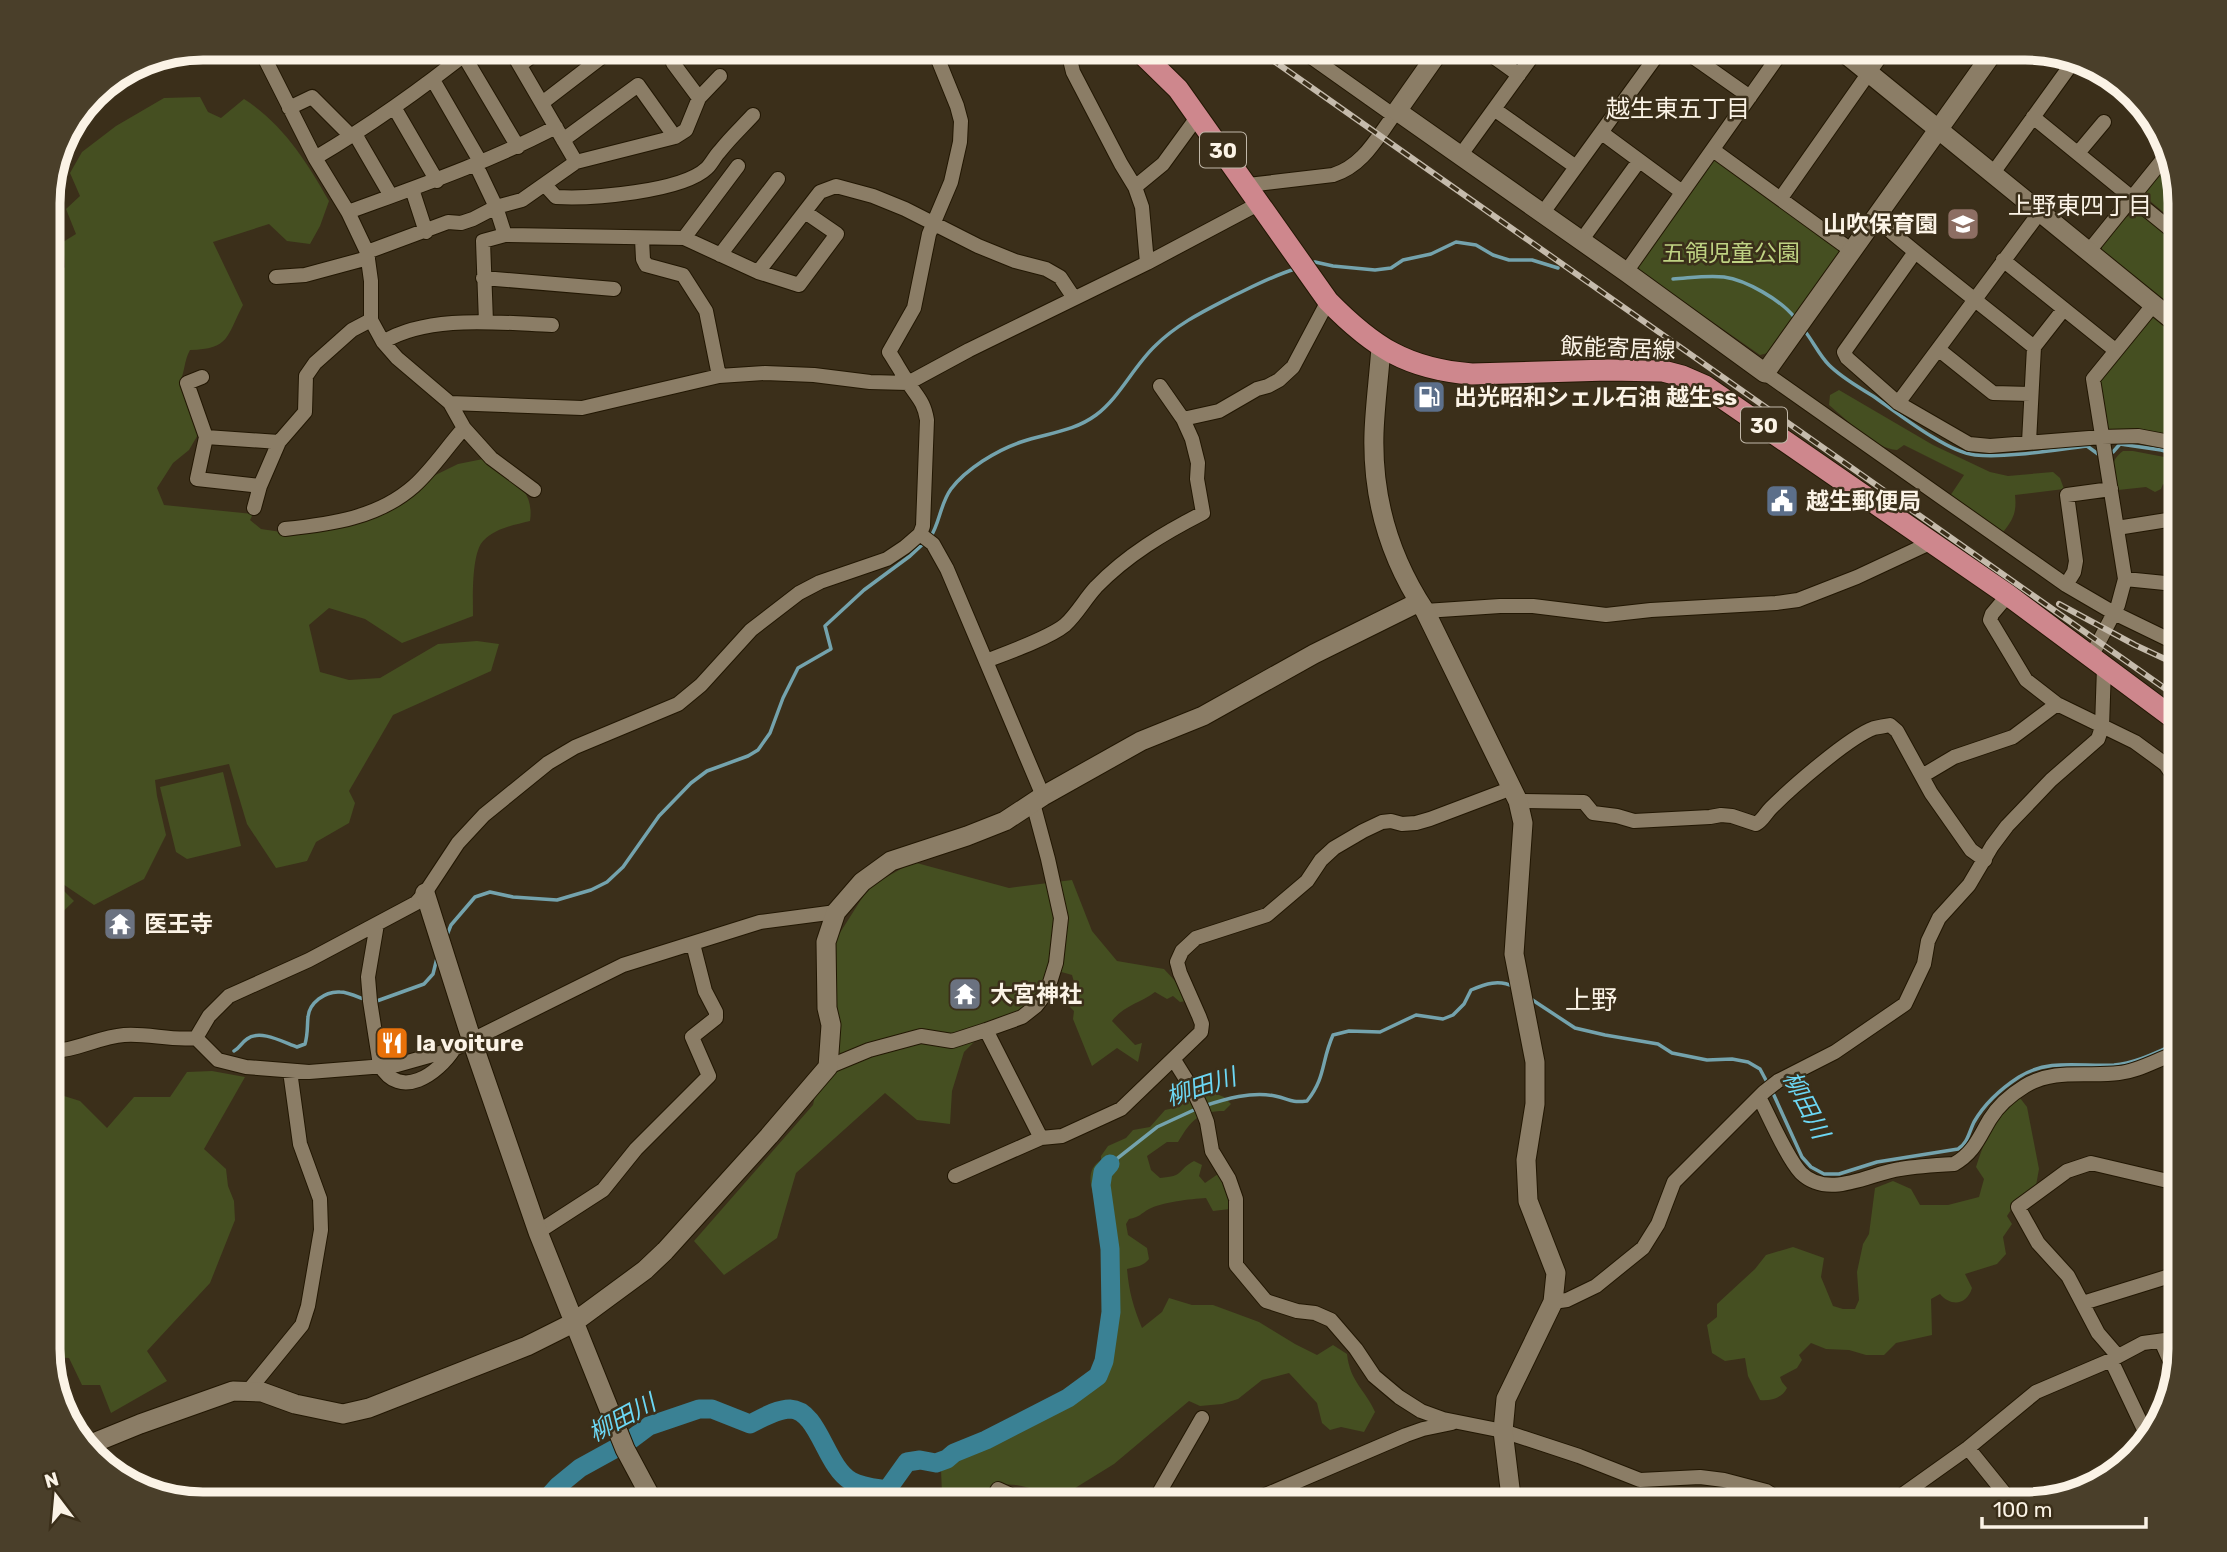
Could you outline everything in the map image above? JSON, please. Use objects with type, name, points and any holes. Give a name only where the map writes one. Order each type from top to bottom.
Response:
[{"type":"main road","name":"飯能寄居線","points":[[1148,60],[1178,89],[1328,301],[1352,326],[1381,347],[1404,359],[1451,372],[1472,374],[1642,370],[1682,376],[1705,386],[2008,595],[2168,714]]},
{"type":"street","points":[[265,60],[315,158],[348,212],[367,255],[371,281],[371,320],[383,342],[397,358],[450,403],[464,428],[491,458],[534,490]]},
{"type":"street","points":[[315,158],[394,107],[458,60]]},
{"type":"street","points":[[467,60],[518,147]]},
{"type":"street","points":[[517,60],[576,162]]},
{"type":"street","points":[[520,65],[527,60]]},
{"type":"street","points":[[542,103],[598,60]]},
{"type":"street","points":[[677,60],[673,63],[699,97]]},
{"type":"street","points":[[94,1443],[212,1396],[233,1391],[262,1392],[295,1404],[343,1414],[369,1408],[515,1351],[573,1322],[645,1270],[769,1136],[828,1066],[869,1050],[921,1036],[952,1041],[986,1030],[1022,1017],[1047,992],[1056,963],[1061,918],[1038,800],[986,661],[947,569],[926,538],[923,526],[927,420],[923,402],[889,352],[914,308],[929,234],[951,182],[960,142],[961,121],[938,60]]},
{"type":"street","points":[[1070,60],[1073,72],[1135,187],[1142,207],[1147,263]]},
{"type":"street","points":[[1316,60],[1626,272],[2066,585],[2114,613],[2168,639]]},
{"type":"street","points":[[450,403],[582,408],[719,376],[765,373],[908,383],[930,369],[1147,263],[1254,194],[1333,175],[1351,168],[1362,158],[1432,60]]},
{"type":"street","points":[[1498,60],[1519,75]]},
{"type":"street","points":[[1460,156],[1530,60]]},
{"type":"street","points":[[1542,214],[1654,60]]},
{"type":"street","points":[[1697,60],[1750,97]]},
{"type":"street","points":[[1626,272],[1776,60]]},
{"type":"street","points":[[1852,60],[2168,316]]},
{"type":"street","points":[[1781,198],[1878,60]]},
{"type":"street","points":[[1765,373],[1988,60]]},
{"type":"street","points":[[1993,173],[2069,67]]},
{"type":"street","points":[[276,278],[305,275],[367,255],[448,222],[461,223],[473,219],[496,207],[522,200],[576,162],[675,137],[686,130],[699,97],[720,76]]},
{"type":"street","points":[[433,80],[478,164],[505,235]]},
{"type":"street","points":[[348,212],[437,181],[518,147],[560,134],[638,85],[675,137]]},
{"type":"street","points":[[289,108],[312,97],[353,135],[391,196]]},
{"type":"street","points":[[394,107],[437,181]]},
{"type":"street","points":[[1494,109],[1576,167]]},
{"type":"street","points":[[545,185],[556,197],[572,198],[620,194],[665,186],[706,169],[718,152],[753,115]]},
{"type":"street","points":[[1135,187],[1163,164],[1198,116]]},
{"type":"street","points":[[2033,117],[2168,227]]},
{"type":"street","points":[[2078,153],[2104,122]]},
{"type":"street","points":[[1602,133],[1682,192]]},
{"type":"street","points":[[1713,150],[1852,251]]},
{"type":"street","points":[[1581,241],[1639,161]]},
{"type":"street","points":[[2089,251],[2161,161]]},
{"type":"street","points":[[684,238],[738,166]]},
{"type":"street","points":[[720,255],[778,178]]},
{"type":"street","points":[[758,272],[820,192],[836,186],[873,196],[1015,261],[1046,269],[1060,277],[1074,298]]},
{"type":"street","points":[[412,189],[426,232]]},
{"type":"street","points":[[486,322],[483,241],[505,235],[684,238],[758,272],[799,285],[837,233],[805,212]]},
{"type":"street","points":[[1898,403],[2040,212]]},
{"type":"street","points":[[1876,219],[2034,347]]},
{"type":"street","points":[[642,239],[646,265],[683,275],[706,311],[719,376]]},
{"type":"street","points":[[1915,252],[1844,352],[1847,358],[1898,403],[1969,444],[1990,446],[2029,442],[2103,441],[2138,436],[2168,442]]},
{"type":"street","points":[[2003,260],[2115,350]]},
{"type":"street","points":[[483,278],[614,289]]},
{"type":"street","points":[[1183,419],[1219,411],[1248,393],[1279,380],[1293,367],[1328,301]]},
{"type":"street","points":[[1553,1302],[1567,1300],[1596,1286],[1643,1248],[1658,1224],[1674,1182],[1759,1097],[1778,1081],[1835,1052],[1905,1004],[1924,964],[1932,930],[1938,918],[1969,885],[2007,826],[2051,780],[2098,739],[2102,727],[2098,662],[2124,579],[2093,379],[2154,304]]},
{"type":"street","points":[[2029,442],[2034,347],[2063,310]]},
{"type":"street","points":[[254,508],[260,486],[279,442],[305,412],[306,376],[315,363],[352,330],[371,320]]},
{"type":"street","points":[[383,342],[399,332],[427,326],[486,322],[552,325]]},
{"type":"street","points":[[1381,347],[1374,433],[1375,471],[1390,546],[1515,795],[1523,823],[1514,954],[1535,1062],[1535,1104],[1526,1160],[1528,1200],[1556,1273],[1553,1302],[1506,1399],[1503,1431],[1510,1492]]},
{"type":"street","points":[[1938,349],[1993,393],[2031,394]]},
{"type":"street","points":[[202,377],[187,383],[206,437],[197,479],[260,486]]},
{"type":"street","points":[[986,661],[1028,644],[1064,625],[1095,588],[1123,561],[1167,532],[1203,513],[1198,463],[1192,439],[1183,419],[1160,386]]},
{"type":"street","points":[[285,529],[352,519],[395,501],[416,485],[464,428]]},
{"type":"street","points":[[206,437],[279,442]]},
{"type":"street","points":[[2066,585],[2074,572],[2076,561],[2067,495],[2111,489]]},
{"type":"street","points":[[2117,528],[2168,520]]},
{"type":"street","points":[[196,1038],[209,1016],[229,996],[309,960],[416,903],[458,843],[484,815],[548,763],[575,747],[678,704],[701,685],[751,630],[799,593],[820,582],[887,559],[926,538]]},
{"type":"street","points":[[828,1066],[831,1025],[827,1008],[826,943],[836,912],[857,886],[891,861],[1005,821],[1141,741],[1203,716],[1314,654],[1422,606],[1532,606],[1606,615],[1798,600],[1857,577],[1932,542]]},
{"type":"street","points":[[2124,579],[2168,582]]},
{"type":"street","points":[[2008,595],[1990,620],[2026,680],[2057,704],[2134,742],[2168,768]]},
{"type":"street","points":[[1922,776],[1954,757],[2013,737],[2057,704]]},
{"type":"street","points":[[955,1176],[1041,1138],[1062,1136],[1121,1109],[1201,1032],[1202,1024],[1177,962],[1182,951],[1196,938],[1267,915],[1307,881],[1321,860],[1334,848],[1382,822],[1416,823],[1515,795],[1584,802],[1593,813],[1634,821],[1721,815],[1756,824],[1804,779],[1857,737],[1874,728],[1890,725],[1897,731],[1931,793],[1971,850],[1985,860]]},
{"type":"street","points":[[425,893],[471,1038],[538,1232],[621,1440],[648,1492]]},
{"type":"street","points":[[196,1038],[218,1060],[246,1067],[309,1072],[408,1062],[454,1049],[471,1038],[623,965],[760,922],[836,912]]},
{"type":"street","points":[[377,924],[368,976],[380,1065]]},
{"type":"street","points":[[538,1232],[603,1190],[636,1149],[709,1076],[692,1037],[716,1018],[716,1012],[705,991],[693,944]]},
{"type":"street","points":[[986,1030],[1041,1138]]},
{"type":"street","points":[[60,1050],[124,1035],[180,1040],[196,1038]]},
{"type":"street","points":[[1759,1097],[1801,1172],[1816,1182],[1836,1185],[1854,1183],[1899,1169],[1954,1164],[1974,1149],[1990,1118],[2026,1085],[2068,1072],[2120,1073],[2168,1055]]},
{"type":"street","points":[[1174,1060],[1202,1109],[1212,1151],[1229,1179],[1236,1199],[1236,1265],[1266,1301],[1297,1311],[1315,1313],[1331,1320],[1356,1349],[1374,1376],[1399,1397],[1422,1411],[1454,1422],[1503,1431],[1640,1480],[1700,1477],[1724,1480],[1768,1492]]},
{"type":"street","points":[[249,1390],[302,1325],[308,1307],[321,1230],[320,1199],[300,1144],[290,1071]]},
{"type":"street","points":[[2146,1424],[2114,1357],[2068,1276],[2038,1243],[2018,1207],[2067,1171],[2091,1163],[2168,1181]]},
{"type":"street","points":[[2083,1303],[2168,1277]]},
{"type":"street","points":[[1906,1492],[1968,1448],[2036,1392],[2143,1343],[2168,1340]]},
{"type":"street","points":[[2161,1341],[2167,1355]]},
{"type":"street","points":[[1160,1492],[1202,1419]]},
{"type":"street","points":[[1272,1492],[1406,1435],[1454,1422]]},
{"type":"street","points":[[1968,1448],[2004,1492]]},
{"type":"green space","points":[[200,97],[208,112],[221,118],[244,99],[271,120],[293,145],[329,201],[310,244],[287,241],[269,224],[213,242],[243,305],[229,333],[220,344],[190,350],[188,354],[180,382],[199,433],[189,450],[173,463],[157,488],[164,505],[253,514],[250,520],[261,529],[281,532],[331,526],[458,464],[483,459],[510,477],[524,491],[530,509],[530,521],[494,533],[480,546],[474,576],[473,616],[402,643],[365,619],[329,608],[309,625],[320,672],[349,680],[380,678],[438,644],[477,641],[499,644],[491,671],[393,715],[349,791],[355,803],[349,823],[316,842],[307,861],[276,868],[247,824],[229,764],[155,780],[166,835],[144,879],[94,905],[60,882],[60,273],[65,267],[63,242],[76,234],[66,209],[80,196],[70,173],[82,152],[116,126],[164,98]]},
{"type":"green space","name":"五領児童公園","points":[[1716,160],[1840,251],[1768,353],[1760,355],[1638,270],[1637,265],[1712,161]]},
{"type":"green space","points":[[2163,168],[2168,216],[2144,196],[2143,192]]},
{"type":"green space","points":[[2136,212],[2144,213],[2168,233],[2168,307],[2102,251],[2102,243],[2121,220]]},
{"type":"green space","points":[[2149,316],[2157,316],[2168,326],[2168,435],[2140,429],[2110,432],[2106,427],[2099,378]]},
{"type":"green space","points":[[1839,390],[1933,445],[1990,472],[2008,476],[2053,472],[2060,478],[2064,489],[2015,495],[2014,515],[2003,532],[1969,512],[1950,496],[1964,475],[1904,445],[1897,450],[1879,445],[1844,418],[1829,405],[1830,395]]},
{"type":"green space","points":[[2123,451],[2133,451],[2168,458],[2168,493],[2163,484],[2161,489],[2155,492],[2146,487],[2118,490],[2113,464]]},
{"type":"green space","points":[[223,772],[241,846],[187,859],[176,852],[160,787]]},
{"type":"green space","points":[[913,862],[1009,888],[1072,880],[1092,931],[1117,961],[1164,969],[1177,983],[1186,1001],[1180,1002],[1173,996],[1167,999],[1155,992],[1122,1011],[1112,1021],[1135,1045],[1142,1043],[1138,1062],[1117,1048],[1092,1066],[1073,1019],[1074,1011],[1067,1004],[1076,989],[1072,975],[1051,969],[1046,987],[1023,1012],[995,1021],[964,1052],[952,1091],[950,1124],[917,1120],[885,1093],[796,1173],[777,1238],[724,1275],[694,1241],[813,1105],[828,1040],[836,939],[869,887]]},
{"type":"green space","points":[[60,887],[74,901],[60,914]]},
{"type":"green space","points":[[212,1071],[245,1077],[204,1149],[226,1169],[228,1186],[234,1201],[235,1220],[210,1283],[147,1351],[167,1381],[111,1413],[100,1385],[82,1385],[69,1358],[60,1358],[60,1095],[80,1101],[107,1128],[134,1097],[170,1097],[187,1072]]},
{"type":"green space","points":[[1214,1093],[1231,1104],[1224,1111],[1201,1115],[1191,1123],[1178,1142],[1167,1142],[1147,1156],[1151,1170],[1160,1178],[1168,1177],[1177,1174],[1194,1161],[1202,1165],[1199,1176],[1205,1183],[1218,1174],[1227,1183],[1230,1209],[1213,1211],[1206,1198],[1192,1199],[1155,1207],[1129,1219],[1126,1224],[1128,1235],[1147,1248],[1149,1259],[1142,1265],[1127,1269],[1132,1299],[1142,1328],[1162,1312],[1169,1298],[1192,1305],[1213,1305],[1259,1322],[1317,1355],[1333,1345],[1347,1354],[1351,1372],[1375,1412],[1364,1432],[1341,1427],[1330,1430],[1322,1423],[1317,1403],[1289,1373],[1262,1380],[1238,1399],[1222,1404],[1200,1406],[1189,1401],[1114,1464],[1069,1492],[1040,1492],[1025,1487],[1002,1485],[986,1492],[942,1492],[941,1470],[1067,1405],[1101,1381],[1105,1367],[1098,1359],[1105,1316],[1105,1284],[1116,1256],[1112,1241],[1098,1223],[1091,1183],[1092,1170],[1108,1146],[1126,1138],[1133,1130],[1150,1127],[1165,1110],[1178,1107],[1187,1101]]},
{"type":"green space","points":[[2020,1098],[2027,1107],[2039,1169],[2035,1191],[2016,1202],[2007,1216],[2012,1224],[2003,1237],[2006,1254],[1997,1264],[1965,1274],[1972,1288],[1970,1294],[1958,1302],[1949,1301],[1940,1294],[1931,1299],[1932,1335],[1896,1343],[1884,1355],[1826,1349],[1811,1343],[1799,1355],[1802,1360],[1797,1368],[1780,1377],[1787,1388],[1785,1391],[1768,1400],[1760,1400],[1748,1376],[1745,1358],[1725,1361],[1712,1353],[1707,1325],[1717,1317],[1717,1304],[1755,1269],[1766,1255],[1793,1247],[1824,1258],[1821,1277],[1833,1306],[1855,1309],[1859,1300],[1857,1272],[1863,1244],[1869,1234],[1875,1188],[1893,1181],[1911,1189],[1920,1205],[1948,1205],[1979,1197],[1984,1179],[1976,1167],[1987,1138],[1997,1118],[2011,1103]]},
{"type":"waterway","points":[[1312,263],[1375,270],[1391,268],[1403,260],[1431,254],[1456,242],[1476,245],[1509,260],[1532,260],[1558,268]]},
{"type":"waterway","points":[[930,538],[947,495],[973,467],[1012,445],[1069,429],[1087,421],[1105,408],[1147,354],[1172,331],[1231,297],[1295,269]]},
{"type":"waterway","points":[[1673,279],[1711,276],[1733,279],[1772,298],[1795,318]]},
{"type":"waterway","points":[[1804,330],[1825,361],[1839,374],[1922,431],[1964,453],[1988,456],[2087,446],[2101,454]]},
{"type":"waterway","points":[[2109,453],[2120,444],[2168,452]]},
{"type":"waterway","points":[[447,935],[451,925],[475,897],[490,892],[513,897],[557,900],[591,890],[607,882],[623,867],[659,816],[691,783],[707,771],[758,750],[770,733],[798,668],[831,649],[825,626],[864,590],[924,543]]},
{"type":"waterway","points":[[374,1002],[424,984],[433,974],[437,958]]},
{"type":"waterway","name":"柳田川","points":[[1204,1106],[1257,1094],[1307,1101],[1320,1077],[1333,1035],[1349,1031],[1380,1032],[1416,1015],[1443,1019],[1453,1015],[1464,1004],[1471,990],[1497,983],[1514,987]]},
{"type":"waterway","points":[[234,1051],[247,1039],[258,1035],[272,1037],[297,1047],[305,1044],[309,1012],[319,999],[334,992],[343,992],[366,1000]]},
{"type":"waterway","name":"柳田川","points":[[1531,999],[1575,1028],[1658,1044],[1672,1053],[1707,1060],[1732,1059],[1748,1062],[1760,1069],[1768,1084]]},
{"type":"waterway","name":"柳田川","points":[[1772,1091],[1802,1157],[1811,1167],[1824,1174],[1839,1174],[1877,1162],[1958,1149],[1989,1102],[2006,1086],[2030,1071],[2054,1065],[2123,1064],[2168,1047]]},
{"type":"waterway","name":"柳田川","points":[[1110,1164],[1157,1127],[1196,1109]]},
{"type":"waterway","name":"柳田川","points":[[553,1492],[580,1468],[629,1441],[649,1426],[699,1409],[712,1409],[750,1424],[780,1410],[800,1412],[815,1428],[842,1474],[860,1485],[887,1490],[907,1462],[920,1460],[936,1463],[947,1459],[954,1453],[986,1440],[1068,1398],[1098,1376],[1104,1361],[1111,1312],[1110,1249],[1101,1185],[1103,1172],[1110,1164]]},
{"type":"railway","points":[[1272,60],[2168,691]]},
{"type":"railway","points":[[2059,604],[2168,660]]},
{"type":"place","name":"山吹保育園","points":[[1963,224]]},
{"type":"place","name":"出光昭和シェル石油 越生ss","points":[[1429,397]]},
{"type":"place","name":"越生郵便局","points":[[1782,501]]},
{"type":"place","name":"医王寺","points":[[120,924]]},
{"type":"place","name":"大宮神社","points":[[965,994]]},
{"type":"place","name":"la voiture","points":[[392,1043]]},
{"type":"district","name":"越生東五丁目","points":[[1678,109]]},
{"type":"district","name":"上野東四丁目","points":[[2080,206]]},
{"type":"district","name":"上野","points":[[1591,1000]]}]
